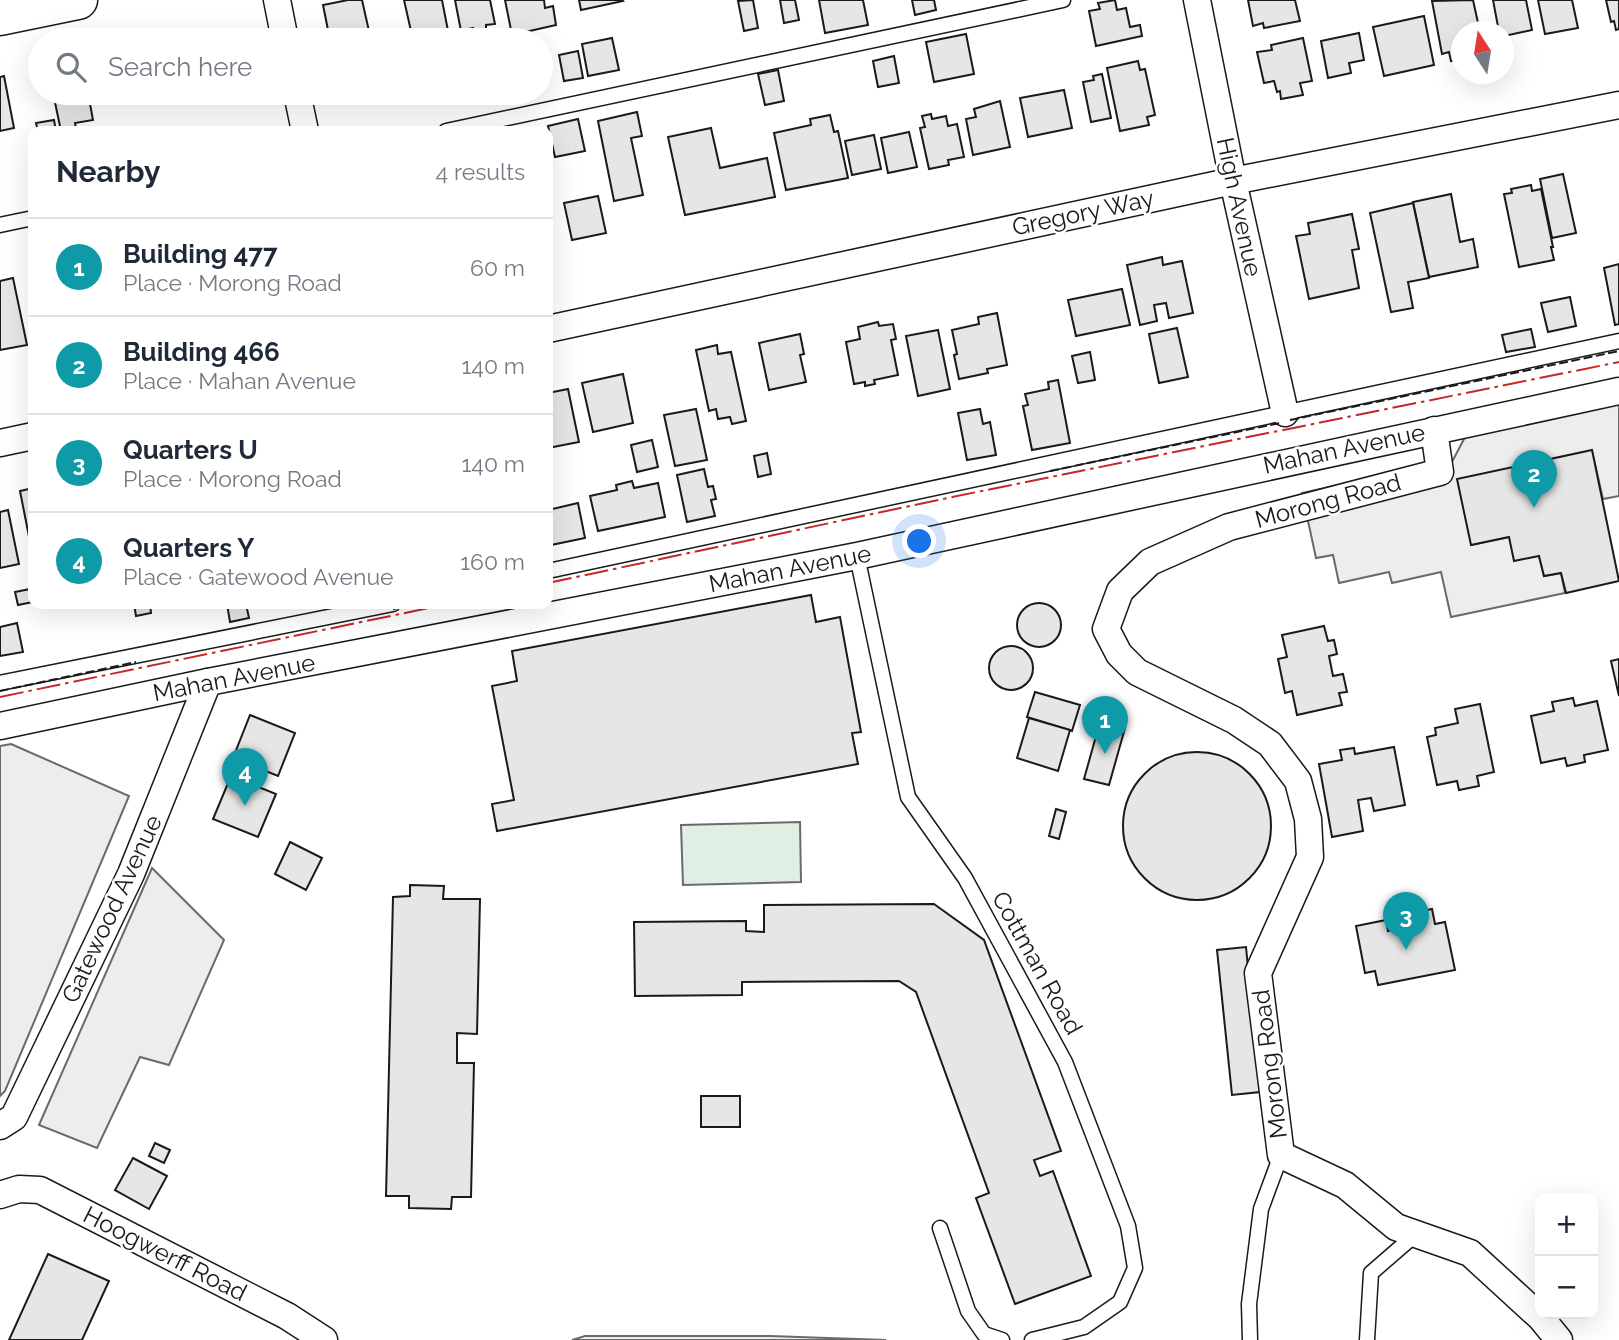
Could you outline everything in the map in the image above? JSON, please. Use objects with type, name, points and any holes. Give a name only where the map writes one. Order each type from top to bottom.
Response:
[{"type":"highway","points":[[0,16],[78,0]]},
{"type":"street","points":[[277,0],[283,28]]},
{"type":"street","name":"High Avenue","points":[[1197,0],[1233,181],[1285,413]]},
{"type":"street","points":[[299,105],[304,126]]},
{"type":"street","name":"Gregory Way","points":[[553,328],[1233,181],[1619,105]]},
{"type":"street","name":"Mahan Avenue","points":[[0,726],[208,682],[857,556],[1619,391]]},
{"type":"street","name":"Morong Road","points":[[1434,430],[1440,472],[1229,527],[1150,562],[1120,591],[1106,629],[1119,654],[1137,672],[1234,720],[1270,744],[1298,781],[1308,819],[1310,857],[1258,973],[1281,1155],[1345,1185],[1396,1227],[1470,1253],[1541,1318],[1559,1340]]},
{"type":"street","points":[[0,443],[28,437]]},
{"type":"street","name":"Gatewood Avenue","points":[[0,1126],[13,1117],[131,874],[208,682]]},
{"type":"street","name":"Hoogwerff Road","points":[[0,1195],[19,1189],[40,1190],[287,1316],[324,1340]]},
{"type":"lane","points":[[470,126],[1063,0]]},
{"type":"lane","points":[[0,225],[28,219]]},
{"type":"lane","points":[[553,570],[1619,341]]},
{"type":"lane","name":"Cottman Road","points":[[857,556],[908,797],[965,878],[1065,1062],[1128,1226],[1136,1268],[1120,1302],[1084,1327],[1032,1340]]},
{"type":"lane","points":[[0,683],[368,609]]},
{"type":"lane","points":[[1250,1340],[1249,1304],[1261,1209],[1281,1155]]},
{"type":"lane","points":[[940,1228],[968,1311],[984,1334],[1002,1340]]},
{"type":"lane","points":[[1367,1340],[1371,1273],[1416,1234]]},
{"type":"green space","points":[[800,822],[801,882],[683,885],[681,825]]},
{"type":"shaded area","points":[[1619,399],[1619,496],[1603,499],[1592,451],[1471,545],[1509,537],[1539,556],[1544,576],[1561,573],[1565,593],[1451,617],[1441,572],[1392,583],[1389,572],[1339,583],[1333,555],[1316,558],[1302,493],[1453,460],[1464,439],[1475,430]]},
{"type":"shaded area","points":[[11,744],[129,796],[5,1091],[0,1096],[0,746]]},
{"type":"shaded area","points":[[152,868],[224,940],[169,1065],[140,1057],[97,1148],[39,1125]]},
{"type":"shaded area","points":[[585,1336],[770,1336],[886,1340],[572,1340]]},
{"type":"building","points":[[362,0],[368,28],[328,28],[323,5]]},
{"type":"building","points":[[404,0],[442,0],[447,28],[410,28]]},
{"type":"building","points":[[455,0],[490,0],[495,24],[486,25],[486,28],[460,28]]},
{"type":"building","points":[[505,0],[544,0],[545,8],[553,6],[556,25],[543,28],[511,28]]},
{"type":"building","points":[[579,0],[622,0],[623,1],[581,10]]},
{"type":"building","points":[[753,0],[758,28],[744,31],[738,1]]},
{"type":"building","points":[[780,0],[795,0],[799,20],[784,23]]},
{"type":"building","points":[[819,0],[863,0],[868,25],[825,33]]},
{"type":"building","points":[[912,0],[934,0],[936,10],[915,15]]},
{"type":"building","points":[[1115,0],[1117,10],[1126,8],[1130,27],[1140,25],[1142,36],[1096,46],[1089,11],[1100,9],[1098,3]]},
{"type":"building","points":[[1248,0],[1295,0],[1300,21],[1264,28],[1263,23],[1253,26]]},
{"type":"building","points":[[1473,0],[1478,21],[1451,21],[1451,61],[1449,52],[1442,54],[1432,1]]},
{"type":"building","points":[[1493,0],[1526,0],[1532,30],[1514,34],[1514,21],[1497,21]]},
{"type":"building","points":[[1538,0],[1572,0],[1578,28],[1545,34]]},
{"type":"building","points":[[1606,0],[1619,0],[1619,29],[1616,30],[1614,21],[1611,22]]},
{"type":"building","points":[[1424,16],[1434,65],[1384,76],[1373,27]]},
{"type":"building","points":[[1359,33],[1364,60],[1349,63],[1351,73],[1328,78],[1321,41]]},
{"type":"building","points":[[966,34],[974,74],[934,82],[926,42]]},
{"type":"building","points":[[612,38],[619,70],[588,76],[582,44]]},
{"type":"building","points":[[1303,38],[1312,81],[1300,83],[1303,95],[1281,99],[1274,81],[1264,83],[1257,52],[1272,50],[1271,45]]},
{"type":"building","points":[[578,51],[583,78],[564,81],[559,55]]},
{"type":"building","points":[[894,56],[899,83],[878,87],[873,61]]},
{"type":"building","points":[[1138,61],[1140,70],[1145,69],[1155,115],[1147,117],[1149,125],[1120,131],[1107,68]]},
{"type":"building","points":[[778,70],[784,101],[765,105],[758,74]]},
{"type":"building","points":[[1102,74],[1111,118],[1091,122],[1083,82],[1094,80],[1093,76]]},
{"type":"building","points":[[4,76],[14,128],[0,131],[0,77]]},
{"type":"building","points":[[1064,90],[1072,128],[1028,137],[1020,98]]},
{"type":"building","points":[[1000,101],[1010,147],[973,155],[966,119],[976,117],[974,109]]},
{"type":"building","points":[[56,105],[90,105],[93,120],[75,123],[76,126],[60,126]]},
{"type":"building","points":[[637,112],[642,136],[631,138],[643,195],[614,201],[598,121]]},
{"type":"building","points":[[931,114],[932,119],[946,116],[948,126],[957,124],[964,157],[948,160],[949,165],[929,169],[920,128],[925,127],[922,116]]},
{"type":"building","points":[[830,115],[834,132],[838,131],[848,178],[786,190],[774,133],[811,125],[810,119]]},
{"type":"building","points":[[578,119],[585,151],[555,157],[553,126],[548,126]]},
{"type":"building","points":[[54,120],[55,126],[37,126],[36,123]]},
{"type":"building","points":[[711,128],[720,168],[767,158],[775,197],[685,215],[668,137]]},
{"type":"building","points":[[909,132],[917,167],[888,173],[881,138]]},
{"type":"building","points":[[874,135],[881,169],[852,175],[845,141]]},
{"type":"building","points":[[1563,174],[1576,233],[1552,238],[1540,179]]},
{"type":"building","points":[[1531,185],[1532,191],[1541,189],[1554,260],[1519,267],[1504,194],[1512,193],[1511,189]]},
{"type":"building","points":[[1451,194],[1460,242],[1473,239],[1478,267],[1429,277],[1413,202]]},
{"type":"building","points":[[598,196],[606,233],[572,240],[564,203]]},
{"type":"building","points":[[1413,203],[1429,278],[1408,282],[1413,308],[1391,312],[1370,213]]},
{"type":"building","points":[[1352,214],[1359,249],[1352,250],[1359,288],[1309,299],[1296,236],[1310,234],[1308,223]]},
{"type":"building","points":[[1162,257],[1163,265],[1182,261],[1193,313],[1169,318],[1166,303],[1154,305],[1157,321],[1140,325],[1127,265]]},
{"type":"building","points":[[1619,264],[1619,324],[1615,325],[1604,268]]},
{"type":"building","points":[[13,278],[27,345],[0,350],[0,281]]},
{"type":"building","points":[[1122,289],[1130,325],[1076,336],[1068,300]]},
{"type":"building","points":[[1570,297],[1576,326],[1548,332],[1541,303]]},
{"type":"building","points":[[997,313],[1007,365],[987,369],[988,373],[959,379],[952,330],[979,324],[978,317]]},
{"type":"building","points":[[878,322],[879,326],[893,324],[896,339],[891,340],[898,375],[874,380],[875,384],[854,384],[846,342],[860,339],[858,327]]},
{"type":"building","points":[[1177,328],[1188,377],[1159,383],[1149,334]]},
{"type":"building","points":[[1531,329],[1535,347],[1506,352],[1502,335]]},
{"type":"building","points":[[938,330],[950,389],[918,396],[906,336]]},
{"type":"building","points":[[800,334],[804,354],[800,355],[806,382],[769,390],[759,343]]},
{"type":"building","points":[[717,345],[718,354],[731,352],[746,421],[732,424],[730,417],[718,419],[716,409],[709,411],[696,350]]},
{"type":"building","points":[[1090,352],[1095,380],[1078,383],[1072,356]]},
{"type":"building","points":[[623,374],[633,423],[593,432],[582,383]]},
{"type":"building","points":[[1058,380],[1070,443],[1032,450],[1023,406],[1028,405],[1025,394],[1049,389],[1048,382]]},
{"type":"building","points":[[568,389],[579,442],[553,447],[553,392]]},
{"type":"building","points":[[696,409],[707,460],[675,466],[664,415]]},
{"type":"building","points":[[980,409],[983,424],[990,422],[996,455],[967,460],[958,413]]},
{"type":"building","points":[[652,440],[658,467],[637,472],[631,445]]},
{"type":"building","points":[[1592,450],[1619,581],[1566,593],[1561,573],[1544,576],[1539,556],[1514,561],[1509,537],[1471,545],[1457,479]]},
{"type":"building","points":[[767,453],[771,474],[758,477],[754,456]]},
{"type":"building","points":[[704,469],[708,487],[713,486],[716,499],[711,500],[715,516],[687,522],[677,475]]},
{"type":"building","points":[[632,481],[634,488],[658,483],[665,517],[598,531],[590,496],[617,490],[616,485]]},
{"type":"building","points":[[28,489],[28,532],[20,491]]},
{"type":"building","points":[[578,503],[585,538],[553,545],[553,509]]},
{"type":"building","points":[[8,510],[19,564],[0,568],[0,512]]},
{"type":"building","points":[[28,589],[28,603],[18,605],[15,592]]},
{"type":"building","points":[[811,595],[816,622],[840,617],[861,732],[852,733],[858,764],[497,831],[492,804],[514,800],[492,686],[517,681],[512,651]]},
{"type":"building","points":[[1039,603],[1054,610],[1061,625],[1054,640],[1039,647],[1024,640],[1017,625],[1024,610]]},
{"type":"building","points":[[135,609],[151,609],[151,613],[136,616]]},
{"type":"building","points":[[228,609],[247,609],[249,618],[230,622]]},
{"type":"building","points":[[17,623],[23,652],[0,656],[0,627]]},
{"type":"building","points":[[1324,626],[1328,641],[1334,640],[1337,654],[1329,656],[1333,676],[1343,674],[1347,692],[1339,693],[1342,705],[1297,715],[1292,691],[1285,693],[1278,659],[1287,657],[1282,635]]},
{"type":"building","points":[[1011,646],[1026,653],[1033,668],[1026,683],[1011,690],[996,683],[989,668],[996,653]]},
{"type":"building","points":[[1619,659],[1619,696],[1611,661]]},
{"type":"building","points":[[1035,692],[1080,705],[1072,731],[1027,717]]},
{"type":"building","points":[[1573,698],[1575,706],[1597,701],[1608,750],[1584,755],[1585,762],[1567,766],[1565,758],[1541,763],[1531,716],[1554,711],[1552,702]]},
{"type":"building","points":[[1480,704],[1494,772],[1477,776],[1479,786],[1459,790],[1457,781],[1437,785],[1427,737],[1436,735],[1435,728],[1458,723],[1455,709]]},
{"type":"building","points":[[250,715],[295,733],[278,776],[233,758]]},
{"type":"building","points":[[1029,718],[1070,730],[1058,771],[1017,758]]},
{"type":"building","points":[[1100,722],[1125,728],[1109,785],[1084,779]]},
{"type":"building","points":[[1394,747],[1405,805],[1374,811],[1371,798],[1358,800],[1363,831],[1332,837],[1319,764],[1342,760],[1340,750],[1354,748],[1355,754]]},
{"type":"building","points":[[1197,752],[1225,758],[1249,774],[1265,798],[1271,826],[1265,854],[1249,878],[1225,894],[1197,900],[1169,894],[1145,878],[1129,854],[1123,826],[1129,798],[1145,774],[1169,758]]},
{"type":"building","points":[[231,776],[276,794],[258,837],[213,819]]},
{"type":"building","points":[[1056,809],[1066,812],[1059,839],[1049,836]]},
{"type":"building","points":[[290,842],[322,858],[306,890],[275,874]]},
{"type":"building","points":[[410,885],[444,886],[443,899],[480,899],[477,1034],[457,1033],[457,1063],[474,1063],[471,1197],[452,1197],[451,1209],[409,1208],[409,1196],[386,1196],[393,897],[410,896]]},
{"type":"building","points":[[934,904],[984,940],[1061,1151],[1034,1160],[1040,1176],[1053,1171],[1091,1276],[1015,1304],[976,1198],[989,1193],[916,992],[899,981],[742,982],[742,995],[635,996],[634,922],[746,921],[746,931],[764,932],[764,905]]},
{"type":"building","points":[[1432,909],[1435,924],[1445,922],[1455,970],[1378,985],[1375,971],[1365,973],[1356,926],[1386,920],[1388,931],[1412,926],[1409,914]]},
{"type":"building","points":[[1246,947],[1260,1092],[1232,1095],[1217,950]]},
{"type":"building","points":[[701,1096],[740,1096],[740,1127],[701,1127]]},
{"type":"building","points":[[155,1143],[170,1150],[164,1163],[149,1156]]},
{"type":"building","points":[[133,1158],[167,1176],[149,1209],[115,1190]]},
{"type":"building","points":[[48,1254],[109,1281],[82,1340],[9,1340]]},
{"type":"fence","points":[[1290,420],[1619,351]]},
{"type":"fence","points":[[1050,471],[1280,423]]},
{"type":"fence","points":[[0,691],[136,662]]},
{"type":"power","points":[[553,582],[957,496],[1619,362]]},
{"type":"power","points":[[0,697],[424,609]]},
{"type":"place","name":"Building 466","points":[[1534,508]]},
{"type":"place","name":"Building 477","points":[[1105,754]]},
{"type":"place","name":"Quarters Y","points":[[245,806]]},
{"type":"place","name":"Quarters U","points":[[1406,950]]}]
